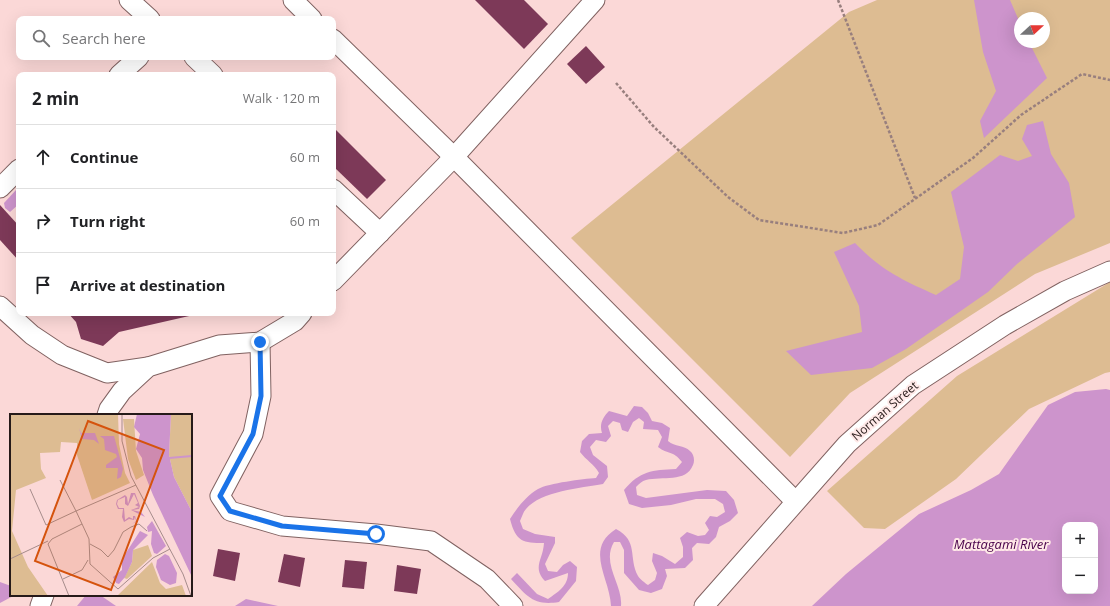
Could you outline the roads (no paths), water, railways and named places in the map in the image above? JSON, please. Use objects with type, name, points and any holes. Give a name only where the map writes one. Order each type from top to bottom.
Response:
[{"type":"street","points":[[129,0],[147,16]]},
{"type":"street","points":[[293,0],[309,16]]},
{"type":"street","points":[[336,278],[454,157],[595,0]]},
{"type":"street","points":[[336,42],[454,157],[795,501]]},
{"type":"street","points":[[122,72],[136,60]]},
{"type":"street","points":[[197,60],[210,72]]},
{"type":"street","points":[[0,188],[16,172]]},
{"type":"street","points":[[336,192],[380,233]]},
{"type":"street","name":"Norman Street","points":[[704,606],[795,501],[847,444],[914,385],[1005,325],[1065,291],[1110,271]]},
{"type":"street","points":[[0,306],[32,335],[62,355],[107,373],[148,367],[219,345],[260,342],[295,321],[299,316]]},
{"type":"street","points":[[260,342],[261,396],[253,434],[220,496],[230,511],[282,526],[376,534],[432,541],[487,579],[513,606]]},
{"type":"street","points":[[107,414],[109,409],[122,391],[148,367]]},
{"type":"street","points":[[40,606],[44,596]]},
{"type":"water","points":[[974,0],[1010,0],[1015,12],[1014,12],[1014,48],[1032,48],[1047,78],[984,138],[980,121],[996,91],[983,52]]},
{"type":"water","points":[[1043,121],[1051,154],[1069,183],[1075,217],[1017,264],[988,292],[906,349],[872,368],[811,375],[786,351],[862,332],[859,306],[834,252],[855,243],[892,274],[936,295],[960,279],[964,247],[951,192],[1000,155],[1018,161],[1032,156],[1022,139],[1027,125]]},
{"type":"water","points":[[16,190],[16,207],[10,212],[5,208],[4,203]]},
{"type":"water","name":"Mattagami River","points":[[1106,389],[1110,390],[1110,606],[812,606],[846,574],[919,514],[971,490],[999,474],[1048,405],[1075,392]]},
{"type":"water","points":[[634,406],[642,407],[648,413],[652,421],[662,423],[670,428],[668,441],[688,449],[694,460],[690,471],[679,477],[652,479],[642,482],[636,487],[637,495],[646,498],[707,490],[726,491],[734,500],[738,513],[730,521],[719,527],[716,537],[709,544],[697,543],[692,548],[693,560],[685,568],[665,569],[667,576],[662,589],[651,593],[639,590],[624,573],[624,550],[620,542],[614,542],[610,558],[621,598],[621,606],[611,606],[610,595],[601,564],[600,555],[602,546],[607,537],[616,529],[628,539],[638,576],[648,585],[655,580],[657,573],[652,561],[653,553],[662,556],[675,564],[683,557],[683,547],[680,538],[687,532],[698,536],[705,535],[709,530],[705,523],[710,516],[717,517],[725,512],[723,504],[715,499],[696,499],[671,505],[642,508],[629,504],[624,490],[641,475],[653,471],[676,469],[682,462],[673,454],[658,447],[662,437],[658,430],[643,429],[644,422],[639,418],[633,422],[628,432],[622,430],[620,423],[613,421],[608,426],[611,436],[606,442],[596,440],[590,447],[593,455],[607,466],[608,477],[603,484],[551,494],[533,503],[523,513],[520,521],[523,529],[535,534],[555,537],[555,543],[545,564],[548,571],[557,572],[563,565],[570,561],[577,567],[576,581],[559,602],[543,602],[531,598],[526,595],[511,579],[517,573],[537,594],[548,599],[559,591],[564,585],[568,578],[568,573],[545,581],[539,572],[539,563],[544,543],[521,540],[512,527],[510,519],[522,502],[538,489],[558,483],[596,478],[599,473],[580,452],[582,441],[589,434],[602,433],[602,421],[609,411],[627,416]]},
{"type":"water","points":[[0,582],[10,586],[10,596],[13,596],[0,603]]},
{"type":"water","points":[[85,596],[101,596],[116,606],[77,606]]},
{"type":"water","points":[[246,599],[278,606],[235,606]]}]
